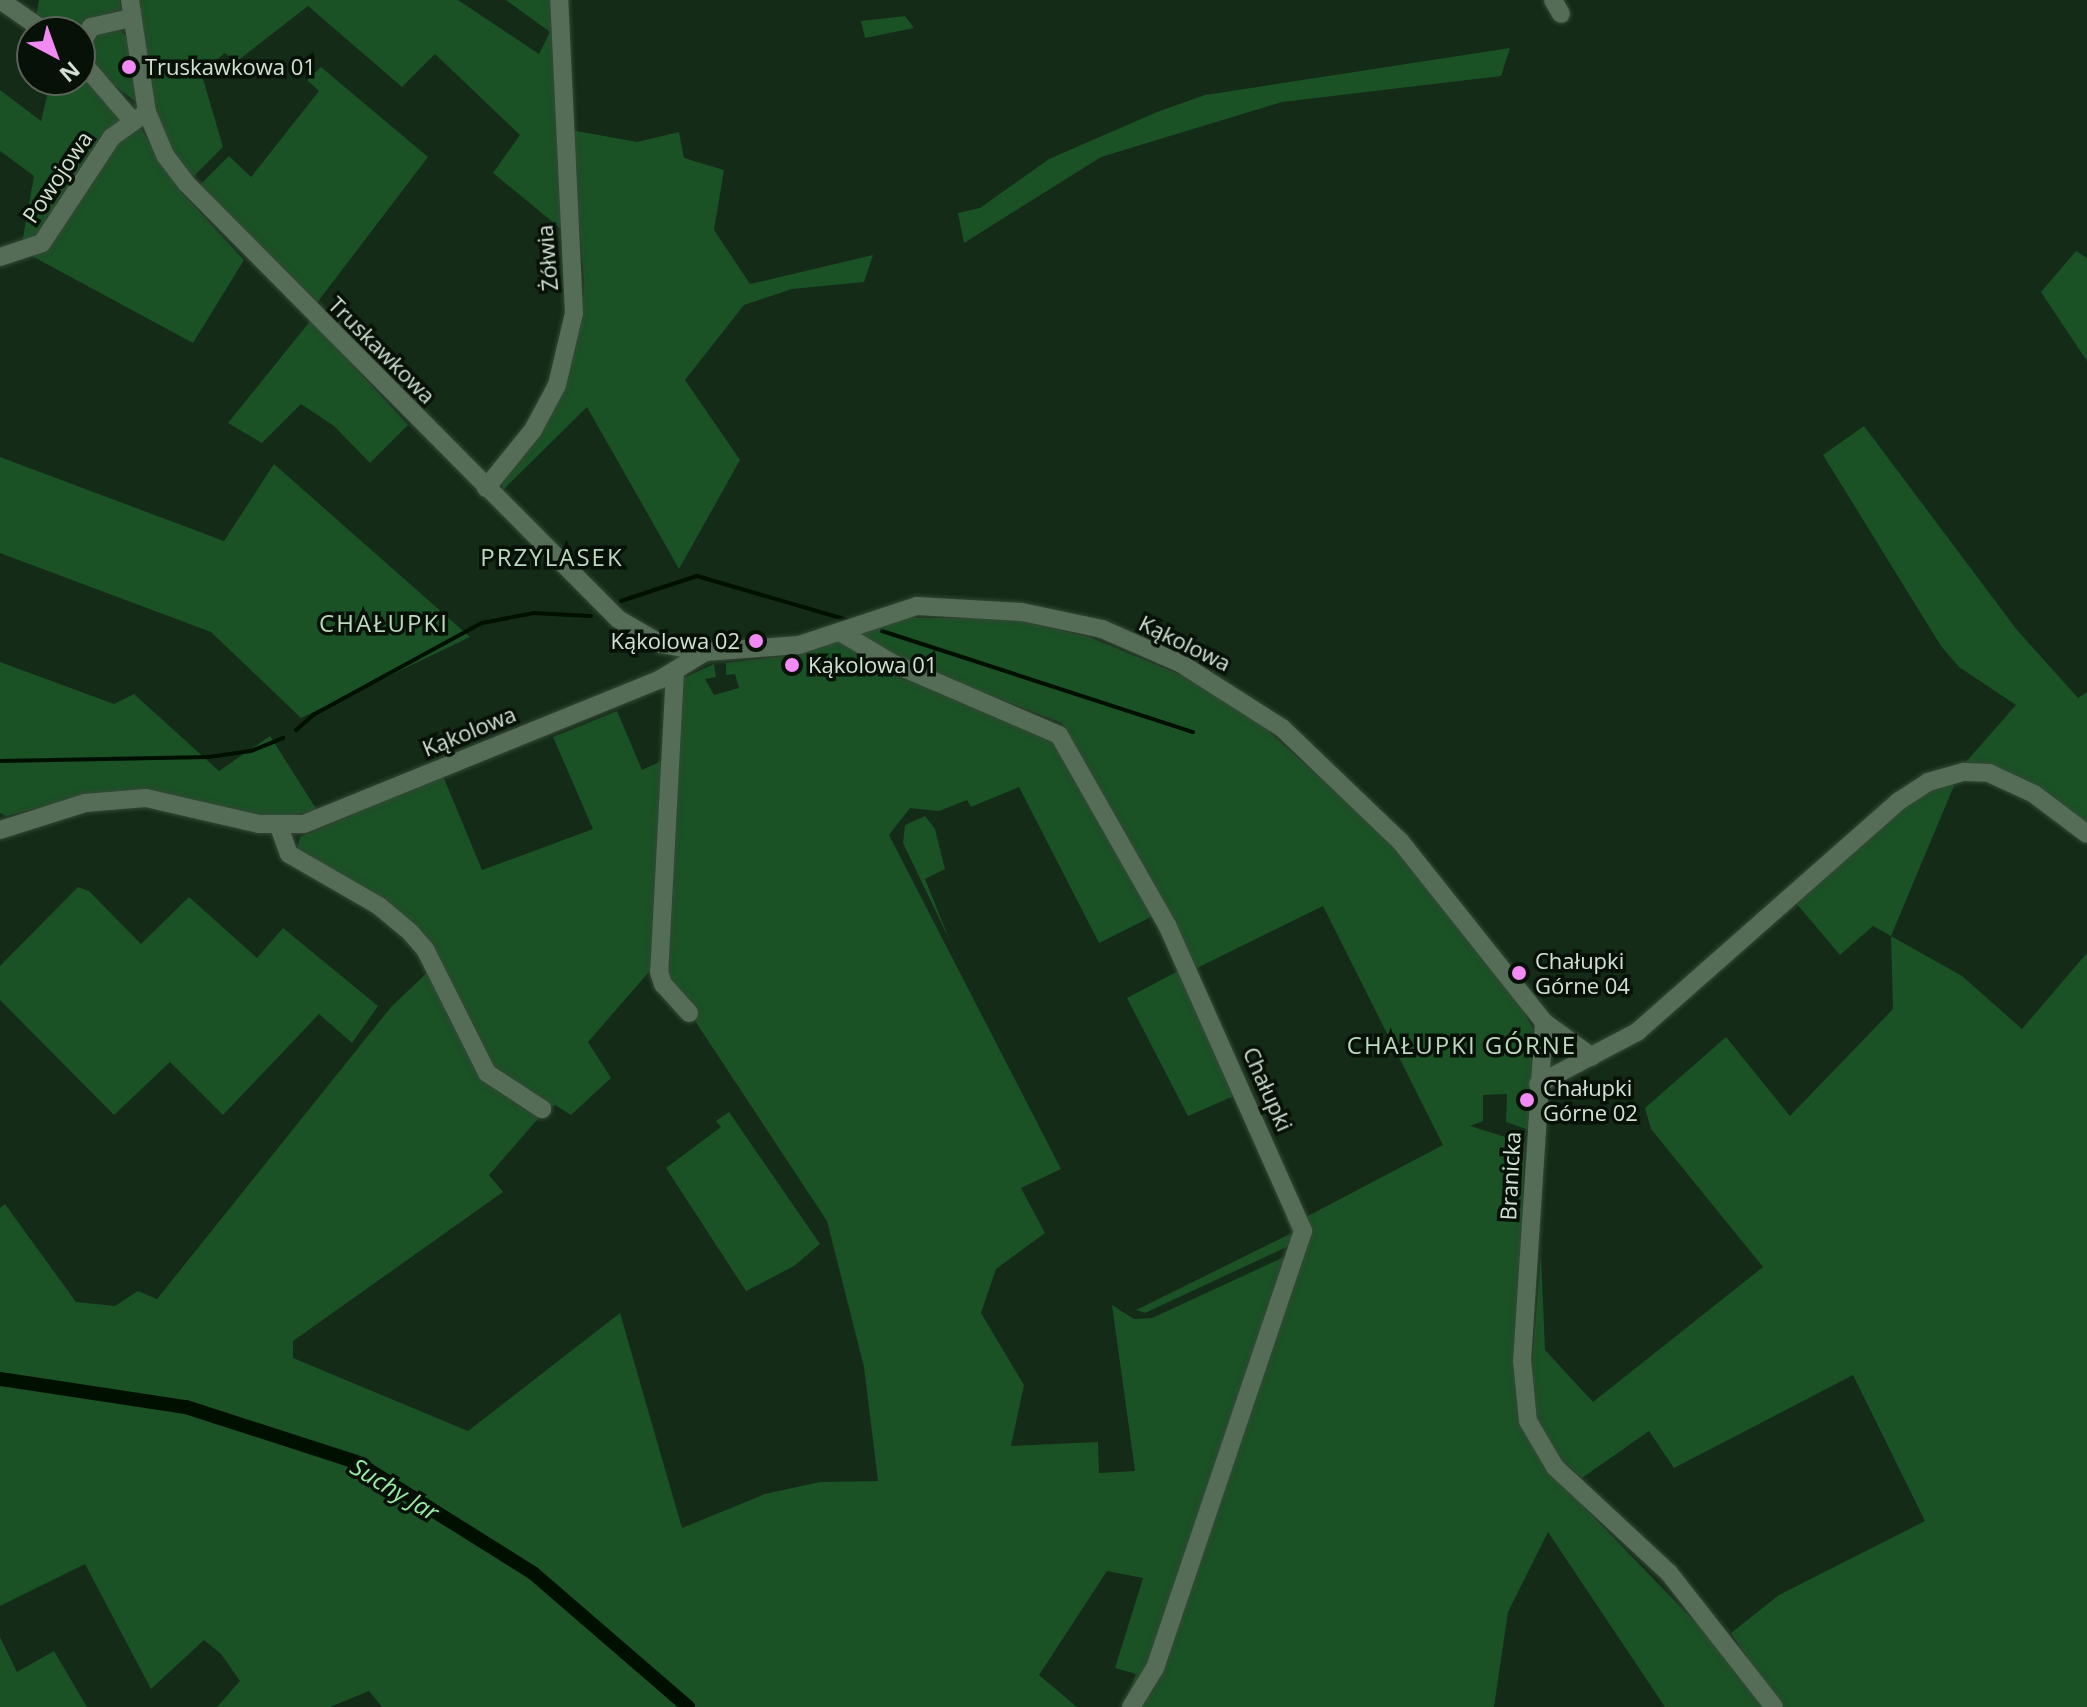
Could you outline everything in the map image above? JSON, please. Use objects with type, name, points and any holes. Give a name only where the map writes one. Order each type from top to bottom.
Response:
[{"type":"street","points":[[0,0],[23,16]]},
{"type":"street","name":"Żółwia","points":[[486,488],[533,430],[557,385],[574,313],[559,0]]},
{"type":"street","name":"Truskawkowa","points":[[131,9],[139,115],[186,183],[618,619],[661,644],[705,652]]},
{"type":"street","points":[[96,25],[131,9]]},
{"type":"street","points":[[96,75],[139,115]]},
{"type":"street","name":"Powojowa","points":[[0,257],[42,243],[55,229],[92,166],[139,115]]},
{"type":"street","name":"Kąkolowa","points":[[2,826],[85,803],[146,798],[209,815],[278,824],[304,824],[675,671],[705,652],[783,647],[917,606],[983,608],[1102,629],[1180,663],[1282,728],[1368,805],[1544,1022],[1592,1057]]},
{"type":"street","name":"Chałupki","points":[[840,632],[892,663],[1059,735],[1167,925],[1303,1231],[1155,1668],[1131,1707]]},
{"type":"street","points":[[675,671],[659,972],[663,984],[689,1013]]},
{"type":"street","points":[[1538,1084],[1637,1032],[1899,801],[1928,782],[1964,772],[1989,773],[2034,794],[2087,834]]},
{"type":"street","points":[[278,824],[289,854],[379,906],[410,932],[425,949],[487,1073],[542,1109]]},
{"type":"street","points":[[1538,1084],[1544,1022]]},
{"type":"street","name":"Branicka","points":[[1538,1084],[1522,1360],[1528,1421],[1555,1467],[1669,1573],[1774,1707]]},
{"type":"green space","points":[[39,0],[120,0],[121,9],[96,18],[36,16]]},
{"type":"green space","points":[[138,0],[458,0],[539,54],[550,32],[506,0],[557,0],[566,233],[493,173],[520,135],[435,54],[402,87],[308,6],[236,62],[225,53],[201,72],[223,147],[193,177],[171,147],[155,108]]},
{"type":"green space","points":[[905,16],[914,28],[865,38],[861,21]]},
{"type":"green space","points":[[117,28],[126,36],[131,63],[121,65],[121,71],[133,74],[136,102],[96,71],[96,34]]},
{"type":"green space","points":[[1510,48],[1501,76],[1282,102],[1101,157],[964,243],[958,213],[980,208],[1049,159],[1157,112],[1205,95]]},
{"type":"green space","points":[[321,67],[428,157],[316,304],[200,185],[229,156],[251,177],[319,91],[307,80]]},
{"type":"green space","points":[[96,89],[123,115],[39,237],[22,243],[34,176],[0,151],[0,90],[41,121],[47,96],[96,96]]},
{"type":"green space","points":[[139,126],[182,193],[244,260],[193,343],[30,255],[124,132]]},
{"type":"green space","points":[[571,130],[637,142],[679,132],[684,158],[724,170],[714,230],[750,284],[873,255],[864,282],[792,289],[744,305],[685,380],[740,460],[679,569],[587,407],[503,490],[502,480],[582,318],[584,279]]},
{"type":"green space","points":[[2076,251],[2087,258],[2087,361],[2041,292]]},
{"type":"green space","points":[[311,320],[408,425],[370,463],[334,426],[301,404],[262,443],[228,423]]},
{"type":"green space","points":[[1864,426],[2017,630],[2078,698],[2087,692],[2087,828],[1965,763],[2016,705],[1959,667],[1941,646],[1823,455]]},
{"type":"green space","points":[[0,457],[224,541],[274,464],[470,637],[301,718],[211,632],[0,553]]},
{"type":"green space","points":[[898,618],[1008,618],[1089,637],[1183,676],[1255,719],[1390,841],[1513,992],[1533,1029],[1531,1089],[1523,1106],[1531,1111],[1529,1130],[1506,1122],[1507,1094],[1483,1095],[1483,1121],[1470,1126],[1525,1143],[1516,1383],[1549,1471],[1701,1628],[1767,1707],[1665,1707],[1548,1532],[1508,1612],[1494,1707],[1134,1707],[1306,1217],[1443,1145],[1323,906],[1193,970],[1062,723],[932,673],[870,645],[858,633]]},
{"type":"green space","points":[[840,639],[1057,741],[1157,914],[1099,943],[1019,787],[971,807],[967,800],[939,811],[910,808],[889,835],[1061,1169],[1021,1188],[1045,1233],[996,1269],[981,1313],[1024,1385],[1011,1446],[1098,1442],[1099,1473],[1135,1471],[1112,1305],[1134,1319],[1152,1318],[1295,1252],[1146,1679],[1123,1707],[1136,1674],[1115,1668],[1143,1578],[1107,1571],[1039,1675],[1077,1707],[382,1707],[369,1691],[330,1707],[217,1707],[240,1681],[221,1654],[204,1640],[151,1689],[85,1564],[0,1606],[0,1208],[5,1204],[76,1302],[115,1306],[138,1291],[157,1299],[391,1007],[432,968],[482,1075],[542,1114],[489,1175],[503,1192],[293,1341],[293,1358],[468,1431],[620,1313],[682,1528],[765,1494],[820,1482],[878,1481],[864,1367],[827,1221],[668,980],[679,680],[714,664],[716,677],[705,679],[714,695],[739,688],[735,674],[726,675],[726,663],[795,655]]},
{"type":"green space","points":[[0,662],[114,704],[134,694],[219,771],[270,736],[317,810],[272,820],[159,796],[66,801],[6,816],[0,813]]},
{"type":"green space","points":[[617,711],[642,770],[670,757],[655,965],[588,1042],[611,1078],[571,1115],[555,1105],[550,1108],[489,1067],[426,937],[374,893],[296,854],[300,837],[443,776],[482,870],[593,829],[553,737]]},
{"type":"green space","points":[[1956,781],[1891,936],[1873,926],[1840,955],[1796,903],[1902,808],[1935,786]]},
{"type":"green space","points":[[925,816],[935,829],[945,869],[925,879],[950,941],[903,843],[905,825]]},
{"type":"green space","points":[[78,887],[89,891],[141,944],[189,897],[257,958],[283,928],[378,1006],[352,1043],[319,1014],[223,1115],[170,1062],[114,1115],[0,1000],[0,966]]},
{"type":"green space","points":[[1891,936],[1962,976],[2022,1029],[2087,953],[2087,1707],[1780,1707],[1731,1633],[1779,1595],[1925,1521],[1853,1375],[1674,1468],[1649,1431],[1582,1478],[1543,1443],[1530,1387],[1541,1254],[1545,1350],[1593,1402],[1763,1267],[1651,1129],[1645,1108],[1726,1037],[1790,1116],[1893,1009]]},
{"type":"green space","points":[[1184,968],[1234,1096],[1188,1116],[1127,998]]},
{"type":"green space","points":[[729,1112],[820,1244],[794,1266],[746,1291],[666,1168],[721,1127],[716,1121]]},
{"type":"green space","points":[[1293,1216],[1300,1228],[1293,1244],[1145,1313],[1136,1310],[1292,1233],[1286,1218]]},
{"type":"green space","points":[[0,1637],[17,1672],[54,1651],[87,1707],[0,1707]]},
{"type":"waterway","points":[[621,601],[697,576],[847,620]]},
{"type":"waterway","points":[[296,730],[313,715],[482,623],[534,613],[591,616]]},
{"type":"waterway","points":[[882,631],[1193,732]]},
{"type":"waterway","points":[[0,761],[209,757],[251,751],[283,738]]},
{"type":"waterway","name":"Suchy Jar","points":[[0,1379],[186,1407],[356,1462],[533,1573],[688,1707]]},
{"type":"place","name":"Truskawkowa 01","points":[[129,67]]},
{"type":"place","name":"Kąkolowa 02","points":[[756,641]]},
{"type":"place","name":"Kąkolowa 01","points":[[792,665]]},
{"type":"place","name":"Chałupki Górne 04","points":[[1519,973]]},
{"type":"place","name":"Chałupki Górne 02","points":[[1527,1100]]},
{"type":"district","name":"PRZYLASEK","points":[[552,557]]},
{"type":"district","name":"CHAŁUPKI","points":[[384,623]]},
{"type":"district","name":"CHAŁUPKI GÓRNE","points":[[1462,1045]]}]
